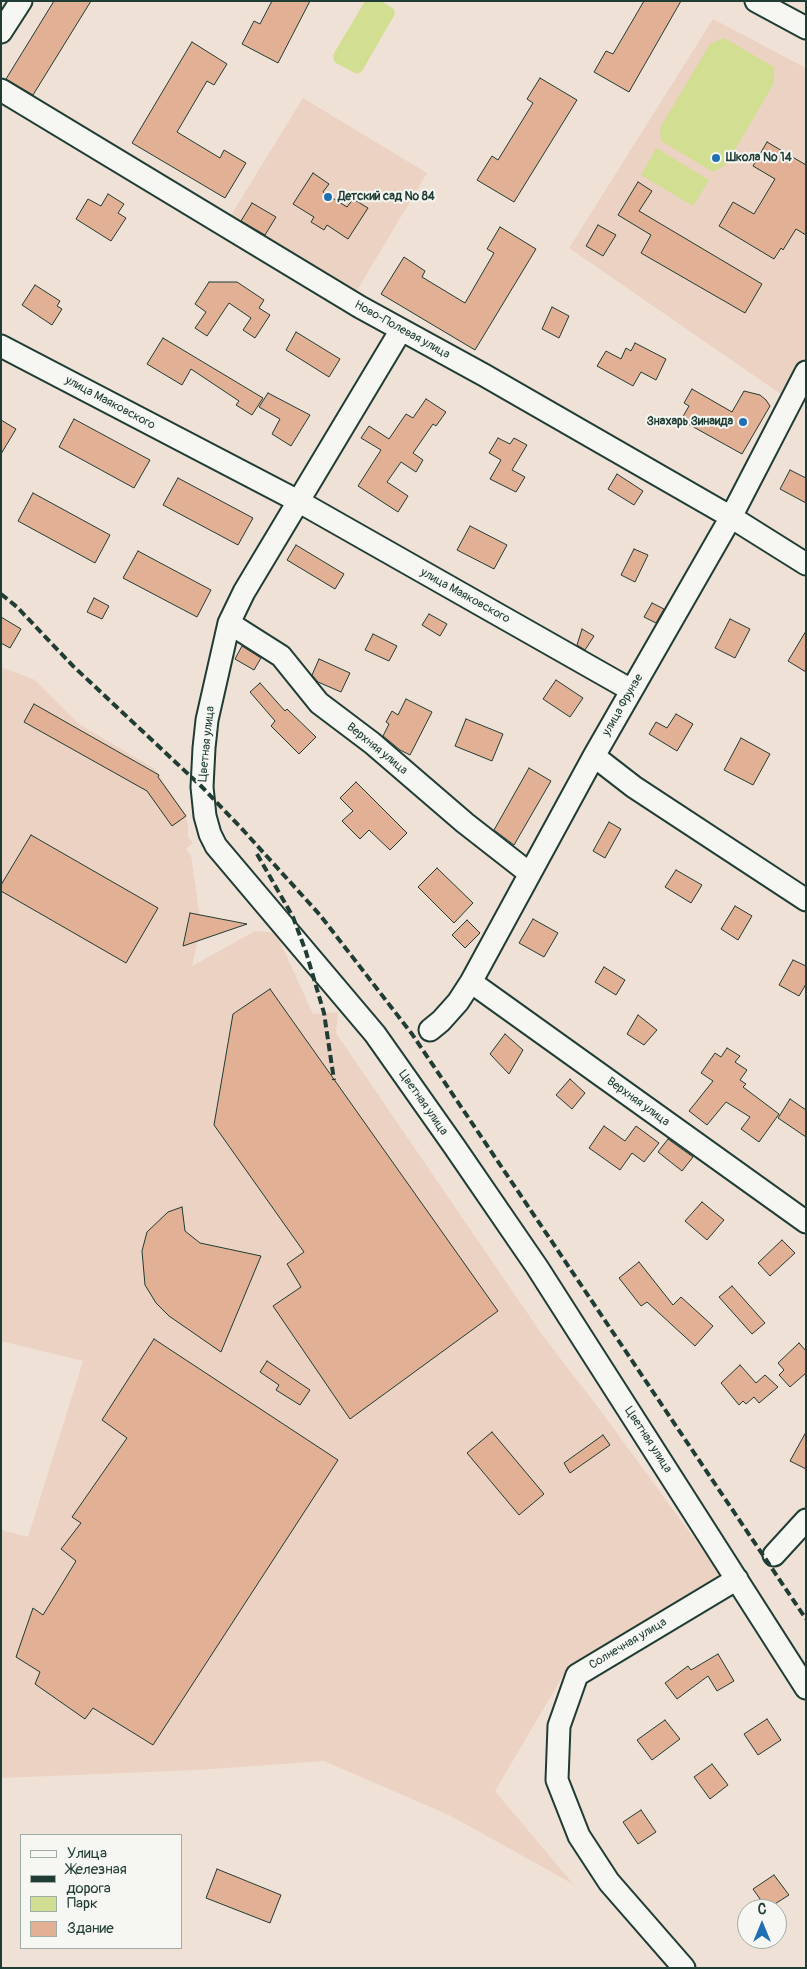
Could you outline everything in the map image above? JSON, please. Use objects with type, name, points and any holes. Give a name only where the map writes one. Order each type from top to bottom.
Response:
[{"type":"street","points":[[1,32],[21,1]]},
{"type":"street","points":[[756,1],[806,28]]},
{"type":"street","name":"Ново-Полевая улица","points":[[1,90],[400,330],[492,380],[731,517],[806,564]]},
{"type":"street","points":[[298,501],[400,330]]},
{"type":"street","name":"улица Маяковского","points":[[1,346],[298,501],[631,690]]},
{"type":"street","name":"улица Фрунзе","points":[[430,1030],[458,1002],[471,982],[529,873],[631,690],[801,394],[806,372]]},
{"type":"street","name":"Цветная улица","points":[[298,501],[244,592],[229,623],[207,720],[204,748],[202,787],[205,816],[210,834],[216,846],[375,1034],[537,1267],[806,1688]]},
{"type":"street","name":"Верхняя улица","points":[[229,623],[281,656],[319,704],[372,743],[464,823],[529,873]]},
{"type":"street","points":[[594,756],[634,787],[806,900]]},
{"type":"street","name":"Верхняя улица","points":[[471,982],[806,1222]]},
{"type":"street","points":[[774,1555],[806,1520]]},
{"type":"street","name":"Солнечная улица","points":[[684,1968],[609,1882],[579,1836],[557,1780],[559,1726],[577,1675],[737,1579]]},
{"type":"shaded area","name":"Школа № 14","points":[[713,19],[806,68],[806,358],[785,397],[569,248]]},
{"type":"shaded area","name":"Детский сад № 84","points":[[303,98],[427,173],[356,292],[347,294],[228,220]]},
{"type":"shaded area","points":[[1,667],[35,680],[79,724],[155,769],[183,811],[188,824],[188,837],[193,843],[186,849],[191,855],[201,926],[192,966],[255,931],[276,933],[313,1014],[338,1012],[336,1033],[543,1336],[600,1410],[724,1579],[612,1645],[568,1667],[495,1791],[573,1884],[449,1815],[324,1761],[198,1770],[1,1778],[1,1530],[28,1537],[83,1361],[1,1341]]},
{"type":"green space","points":[[365,1],[381,1],[394,9],[395,14],[362,71],[357,74],[336,63],[333,55]]},
{"type":"green space","points":[[724,38],[774,67],[774,83],[726,165],[713,172],[661,141],[660,128],[710,44]]},
{"type":"green space","points":[[656,148],[709,180],[693,206],[641,175]]},
{"type":"building","points":[[54,1],[91,1],[33,95],[6,79]]},
{"type":"building","points":[[272,1],[310,1],[278,63],[242,44],[254,21],[260,24]]},
{"type":"building","points":[[644,1],[681,1],[629,92],[594,72],[606,51],[613,54]]},
{"type":"building","points":[[192,42],[227,64],[214,85],[207,81],[177,132],[220,158],[224,150],[246,163],[225,198],[132,143]]},
{"type":"building","points":[[540,78],[577,100],[514,202],[477,180],[492,156],[498,160],[533,103],[527,99]]},
{"type":"building","points":[[767,142],[806,165],[806,235],[796,229],[783,250],[781,248],[774,259],[719,226],[733,202],[754,214],[775,179],[753,166]]},
{"type":"building","points":[[313,173],[329,184],[323,192],[347,207],[353,199],[368,208],[348,239],[327,225],[324,230],[311,222],[314,217],[293,204]]},
{"type":"building","points":[[638,182],[652,191],[639,211],[762,284],[745,313],[641,253],[651,235],[618,215]]},
{"type":"building","points":[[108,194],[124,204],[118,213],[126,218],[111,241],[76,219],[88,199],[101,206]]},
{"type":"building","points":[[252,203],[276,217],[265,235],[241,221]]},
{"type":"building","points":[[598,225],[616,235],[603,256],[586,246]]},
{"type":"building","points":[[500,227],[536,249],[475,350],[381,294],[404,257],[425,271],[422,277],[465,303],[494,253],[487,249]]},
{"type":"building","points":[[209,282],[237,282],[264,300],[259,308],[270,315],[255,338],[243,330],[251,318],[229,303],[207,336],[195,328],[206,312],[195,304]]},
{"type":"building","points":[[35,285],[60,301],[57,306],[62,309],[52,325],[22,305]]},
{"type":"building","points":[[552,307],[569,316],[559,338],[542,329]]},
{"type":"building","points":[[296,332],[340,359],[329,377],[286,350]]},
{"type":"building","points":[[163,338],[263,398],[252,415],[236,405],[239,401],[191,369],[182,385],[147,364]]},
{"type":"building","points":[[635,343],[666,359],[656,380],[641,372],[633,386],[597,366],[606,351],[621,359],[626,348],[631,351]]},
{"type":"building","points":[[692,389],[732,412],[744,391],[760,395],[766,400],[770,406],[742,454],[681,420],[689,406],[684,403]]},
{"type":"building","points":[[268,393],[310,415],[291,446],[272,434],[280,419],[259,407]]},
{"type":"building","points":[[426,399],[446,412],[436,426],[433,424],[413,453],[423,460],[416,472],[401,462],[387,482],[408,496],[398,512],[358,486],[381,450],[361,438],[369,426],[389,439],[406,414],[413,418]]},
{"type":"building","points":[[74,419],[150,460],[134,488],[59,447]]},
{"type":"building","points":[[1,420],[16,429],[1,454]]},
{"type":"building","points":[[498,438],[510,444],[514,438],[527,445],[512,470],[525,477],[516,492],[490,479],[501,460],[489,453]]},
{"type":"building","points":[[790,470],[806,478],[806,503],[780,489]]},
{"type":"building","points":[[617,474],[643,491],[634,505],[608,489]]},
{"type":"building","points":[[178,478],[253,518],[238,545],[163,505]]},
{"type":"building","points":[[33,493],[110,535],[95,563],[18,521]]},
{"type":"building","points":[[470,526],[507,545],[494,569],[457,550]]},
{"type":"building","points":[[296,545],[344,574],[335,589],[287,560]]},
{"type":"building","points":[[634,549],[648,555],[635,582],[621,575]]},
{"type":"building","points":[[138,551],[211,590],[197,617],[123,578]]},
{"type":"building","points":[[94,598],[109,606],[102,619],[87,612]]},
{"type":"building","points":[[652,603],[664,609],[656,623],[644,617]]},
{"type":"building","points":[[429,614],[447,624],[440,636],[422,625]]},
{"type":"building","points":[[1,617],[21,629],[10,648],[1,643]]},
{"type":"building","points":[[730,619],[750,629],[735,658],[715,648]]},
{"type":"building","points":[[582,629],[594,636],[585,650],[577,645]]},
{"type":"building","points":[[806,631],[806,672],[788,661]]},
{"type":"building","points":[[373,634],[397,646],[389,661],[365,650]]},
{"type":"building","points":[[242,646],[261,658],[254,670],[235,659]]},
{"type":"building","points":[[319,659],[350,673],[341,692],[318,682],[312,675]]},
{"type":"building","points":[[556,680],[583,698],[570,717],[543,699]]},
{"type":"building","points":[[260,683],[285,711],[287,709],[316,737],[299,754],[271,726],[275,721],[250,692]]},
{"type":"building","points":[[406,699],[432,712],[410,755],[400,750],[383,736],[389,724],[386,722],[392,711],[398,715]]},
{"type":"building","points":[[34,704],[159,775],[158,777],[186,816],[172,826],[147,791],[24,722]]},
{"type":"building","points":[[676,714],[693,724],[677,751],[649,734],[656,722],[667,728]]},
{"type":"building","points":[[466,719],[503,734],[492,761],[455,746]]},
{"type":"building","points":[[741,738],[770,754],[753,785],[724,770]]},
{"type":"building","points":[[529,768],[551,781],[514,845],[494,830]]},
{"type":"building","points":[[356,782],[407,833],[390,850],[369,830],[360,839],[342,821],[353,811],[340,798]]},
{"type":"building","points":[[609,822],[621,829],[605,858],[593,851]]},
{"type":"building","points":[[31,835],[158,908],[126,963],[1,891],[1,885]]},
{"type":"building","points":[[437,868],[473,903],[454,923],[418,887]]},
{"type":"building","points":[[676,870],[702,885],[691,903],[665,887]]},
{"type":"building","points":[[735,906],[752,916],[738,940],[721,929]]},
{"type":"building","points":[[190,913],[247,924],[183,946]]},
{"type":"building","points":[[533,919],[558,933],[544,957],[519,943]]},
{"type":"building","points":[[467,920],[480,933],[465,948],[452,935]]},
{"type":"building","points":[[793,960],[806,966],[806,984],[799,996],[779,985]]},
{"type":"building","points":[[604,967],[625,980],[616,995],[595,982]]},
{"type":"building","points":[[270,989],[498,1311],[350,1419],[273,1306],[301,1287],[287,1264],[304,1252],[214,1125],[233,1014]]},
{"type":"building","points":[[638,1015],[657,1030],[644,1045],[627,1034]]},
{"type":"building","points":[[505,1034],[523,1050],[509,1074],[490,1054]]},
{"type":"building","points":[[727,1048],[740,1056],[735,1062],[747,1070],[740,1080],[746,1084],[743,1087],[779,1114],[759,1142],[741,1129],[750,1117],[726,1102],[707,1125],[689,1111],[713,1081],[701,1073],[715,1053],[721,1057]]},
{"type":"building","points":[[570,1079],[585,1093],[572,1109],[556,1095]]},
{"type":"building","points":[[790,1099],[806,1110],[806,1137],[778,1118]]},
{"type":"building","points":[[604,1126],[625,1141],[636,1126],[659,1143],[644,1162],[632,1153],[620,1170],[589,1148]]},
{"type":"building","points":[[668,1139],[693,1157],[682,1171],[658,1152]]},
{"type":"building","points":[[702,1202],[724,1220],[707,1240],[685,1221]]},
{"type":"building","points":[[182,1207],[185,1231],[200,1243],[261,1256],[221,1352],[169,1316],[156,1303],[145,1285],[142,1251],[147,1232],[168,1212]]},
{"type":"building","points":[[782,1240],[795,1253],[770,1276],[758,1263]]},
{"type":"building","points":[[639,1262],[673,1305],[681,1297],[713,1326],[695,1346],[647,1302],[641,1306],[619,1278]]},
{"type":"building","points":[[732,1286],[765,1323],[752,1334],[719,1297]]},
{"type":"building","points":[[154,1339],[338,1460],[153,1745],[93,1708],[85,1719],[35,1684],[40,1672],[16,1657],[33,1608],[43,1615],[76,1561],[61,1549],[81,1523],[72,1517],[127,1438],[102,1420]]},
{"type":"building","points":[[799,1343],[806,1351],[806,1373],[790,1387],[779,1375],[784,1370],[778,1363]]},
{"type":"building","points":[[267,1361],[310,1390],[300,1405],[276,1390],[279,1385],[260,1372]]},
{"type":"building","points":[[740,1365],[756,1383],[765,1375],[778,1387],[759,1403],[754,1397],[746,1404],[743,1401],[739,1405],[721,1383]]},
{"type":"building","points":[[492,1432],[544,1494],[519,1515],[467,1453]]},
{"type":"building","points":[[806,1432],[806,1469],[790,1461]]},
{"type":"building","points":[[603,1435],[610,1445],[570,1473],[564,1463]]},
{"type":"building","points":[[718,1654],[734,1681],[717,1691],[708,1676],[677,1699],[665,1683],[688,1666],[691,1670]]},
{"type":"building","points":[[767,1719],[781,1740],[758,1755],[744,1734]]},
{"type":"building","points":[[665,1720],[680,1739],[652,1760],[637,1740]]},
{"type":"building","points":[[712,1764],[728,1785],[710,1799],[694,1777]]},
{"type":"building","points":[[641,1810],[656,1832],[638,1844],[623,1822]]},
{"type":"building","points":[[217,1869],[281,1895],[270,1923],[206,1898]]},
{"type":"building","points":[[774,1875],[789,1895],[783,1899],[760,1899],[753,1889]]},
{"type":"railway","points":[[1,594],[17,607],[73,666],[202,787],[320,915],[412,1034],[806,1619]]},
{"type":"railway","points":[[257,854],[293,917],[306,952],[324,1013],[334,1080]]},
{"type":"place","name":"Школа № 14","points":[[716,158]]},
{"type":"place","name":"Детский сад № 84","points":[[328,197]]},
{"type":"place","name":"Знахарь Зинаида","points":[[743,422]]}]
